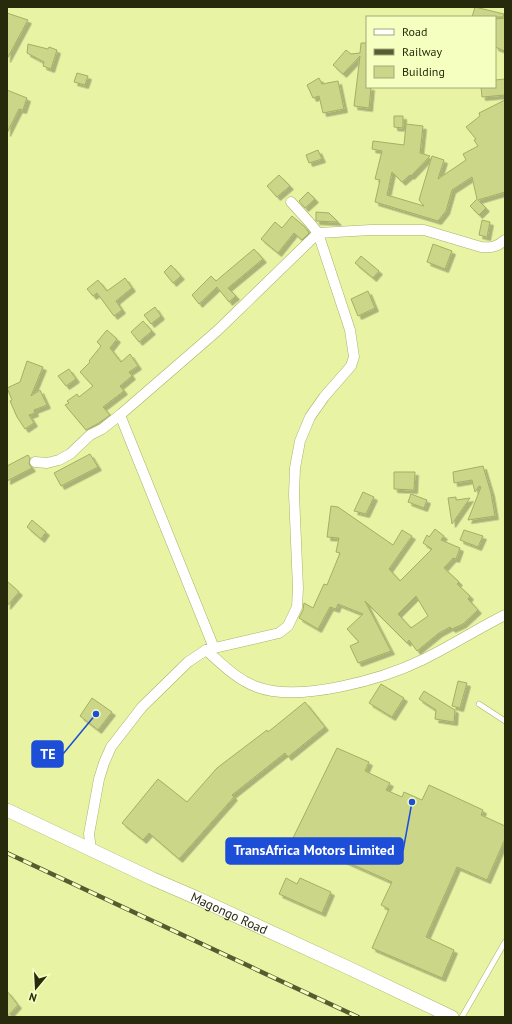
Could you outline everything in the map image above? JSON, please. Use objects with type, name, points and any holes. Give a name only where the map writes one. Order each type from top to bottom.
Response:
[{"type":"street","points":[[91,850],[89,834],[99,779],[111,747],[147,701],[188,662],[210,649],[279,633],[288,626],[297,607],[298,588],[294,494],[295,468],[300,441],[310,417],[324,397],[351,366],[354,357],[350,330],[318,233],[291,202]]},
{"type":"street","points":[[35,462],[47,463],[59,460],[70,454],[90,435],[120,415],[217,331],[318,233],[371,230],[424,230],[481,247],[490,248],[497,246],[505,240]]},
{"type":"street","points":[[120,415],[210,649],[237,677],[257,688],[276,692],[307,692],[333,688],[380,676],[420,661],[505,615]]},
{"type":"street","name":"Magongo Road","points":[[7,810],[352,969],[452,1017]]},
{"type":"lane","points":[[479,704],[505,721]]},
{"type":"lane","points":[[462,1017],[505,942]]},
{"type":"building","points":[[475,7],[504,14],[503,17],[472,16]]},
{"type":"building","points":[[7,13],[28,20],[7,59]]},
{"type":"building","points":[[505,18],[505,51],[496,47],[496,19]]},
{"type":"building","points":[[361,43],[366,43],[366,88],[371,88],[369,108],[354,106],[360,56],[343,74],[333,65],[346,50],[351,54],[360,53]]},
{"type":"building","points":[[28,44],[48,49],[49,47],[57,50],[51,69],[43,66],[44,62],[27,53]]},
{"type":"building","points":[[77,73],[88,76],[85,85],[74,82]]},
{"type":"building","points":[[319,78],[322,84],[338,81],[344,109],[323,113],[319,96],[313,98],[307,85]]},
{"type":"building","points":[[505,79],[505,95],[482,97],[481,88],[496,88],[496,80]]},
{"type":"building","points":[[7,90],[27,98],[23,110],[19,109],[7,133]]},
{"type":"building","points":[[505,100],[505,192],[478,200],[486,208],[479,215],[470,206],[477,199],[472,177],[452,190],[446,211],[438,221],[375,202],[380,180],[375,179],[382,151],[372,149],[373,141],[404,145],[406,124],[423,126],[420,153],[430,156],[411,176],[410,175],[402,182],[392,172],[387,195],[424,206],[419,200],[432,156],[444,160],[438,179],[466,160],[463,154],[478,146],[474,140],[476,139],[466,127],[480,116],[479,113]]},
{"type":"building","points":[[394,116],[403,116],[403,128],[394,127]]},
{"type":"building","points":[[318,150],[322,159],[309,163],[306,155]]},
{"type":"building","points":[[279,175],[290,186],[277,197],[267,186]]},
{"type":"building","points":[[308,192],[315,199],[305,208],[299,201]]},
{"type":"building","points":[[316,212],[329,213],[338,222],[316,221]]},
{"type":"building","points":[[292,216],[305,227],[309,233],[302,240],[294,233],[278,253],[261,239],[275,222],[282,228]]},
{"type":"building","points":[[482,220],[490,222],[487,237],[479,235]]},
{"type":"building","points":[[433,244],[452,251],[445,269],[427,262]]},
{"type":"building","points":[[254,249],[263,259],[228,288],[236,296],[229,302],[217,287],[199,304],[192,295],[211,276],[216,281]]},
{"type":"building","points":[[361,256],[379,271],[373,278],[355,263]]},
{"type":"building","points":[[171,265],[181,276],[173,283],[164,272]]},
{"type":"building","points":[[125,278],[132,288],[116,301],[122,310],[114,316],[97,293],[93,296],[87,289],[98,280],[107,291]]},
{"type":"building","points":[[368,291],[375,308],[358,316],[351,299]]},
{"type":"building","points":[[155,307],[161,316],[151,324],[144,315]]},
{"type":"building","points":[[143,321],[152,331],[139,342],[131,332]]},
{"type":"building","points":[[107,330],[117,339],[110,348],[121,362],[130,354],[138,366],[129,372],[132,376],[120,386],[124,391],[103,407],[110,415],[86,430],[65,405],[69,403],[67,401],[77,394],[79,397],[93,386],[80,372],[90,362],[89,361],[101,346],[97,342]]},
{"type":"building","points":[[27,361],[43,367],[31,396],[40,390],[47,405],[34,410],[35,413],[29,415],[34,423],[25,429],[17,417],[10,401],[12,400],[7,388],[20,382]]},
{"type":"building","points":[[69,369],[76,379],[66,386],[58,376]]},
{"type":"building","points":[[90,454],[98,467],[61,486],[54,473]]},
{"type":"building","points":[[28,455],[30,458],[29,464],[32,468],[7,481],[7,466]]},
{"type":"building","points":[[483,466],[491,493],[495,516],[468,520],[481,487],[479,486],[475,492],[472,480],[454,483],[453,472]]},
{"type":"building","points":[[394,472],[415,472],[414,490],[394,489]]},
{"type":"building","points":[[363,492],[374,497],[366,514],[354,511]]},
{"type":"building","points":[[411,494],[427,500],[424,508],[408,502]]},
{"type":"building","points":[[456,497],[456,500],[470,498],[452,524],[448,498]]},
{"type":"building","points":[[331,506],[338,507],[393,545],[402,530],[412,536],[389,569],[400,581],[432,549],[423,543],[427,535],[429,537],[435,529],[444,536],[441,540],[460,548],[456,559],[453,558],[444,568],[459,582],[457,584],[470,596],[468,599],[478,610],[463,624],[452,629],[450,627],[439,633],[417,651],[409,640],[407,643],[365,601],[391,651],[358,663],[350,646],[359,642],[347,629],[363,614],[338,604],[336,609],[330,607],[318,629],[299,618],[303,610],[304,603],[313,608],[324,584],[327,585],[340,553],[336,552],[339,538],[327,537]],"holes":[[[416,596],[428,616],[411,628],[398,614]]]},
{"type":"building","points":[[32,520],[46,532],[41,539],[27,527]]},
{"type":"building","points":[[464,530],[483,536],[478,547],[460,540]]},
{"type":"building","points":[[7,581],[19,592],[7,606]]},
{"type":"building","points":[[458,681],[467,683],[460,708],[452,706]]},
{"type":"building","points":[[381,684],[404,698],[392,717],[369,703]]},
{"type":"building","points":[[424,691],[455,710],[454,722],[435,719],[436,710],[419,699]]},
{"type":"building","points":[[92,698],[112,712],[98,730],[80,716]]},
{"type":"building","points":[[305,702],[325,727],[288,757],[285,753],[232,795],[234,797],[179,859],[149,833],[143,840],[122,823],[158,779],[187,802],[217,768],[267,730],[268,732]]},
{"type":"building","points":[[337,748],[369,762],[365,771],[390,783],[386,790],[402,797],[404,792],[422,800],[429,785],[483,810],[481,815],[505,826],[505,839],[487,880],[457,867],[426,937],[454,950],[442,978],[372,948],[389,909],[381,905],[392,882],[293,838]]},
{"type":"building","points":[[286,878],[297,884],[300,878],[331,892],[322,913],[279,894]]},
{"type":"building","points":[[7,991],[18,1005],[7,1017]]},
{"type":"railway","points":[[7,853],[358,1017]]},
{"type":"place","name":"TE","points":[[96,714]]},
{"type":"place","name":"TransAfrica Motors Limited","points":[[412,802]]}]
